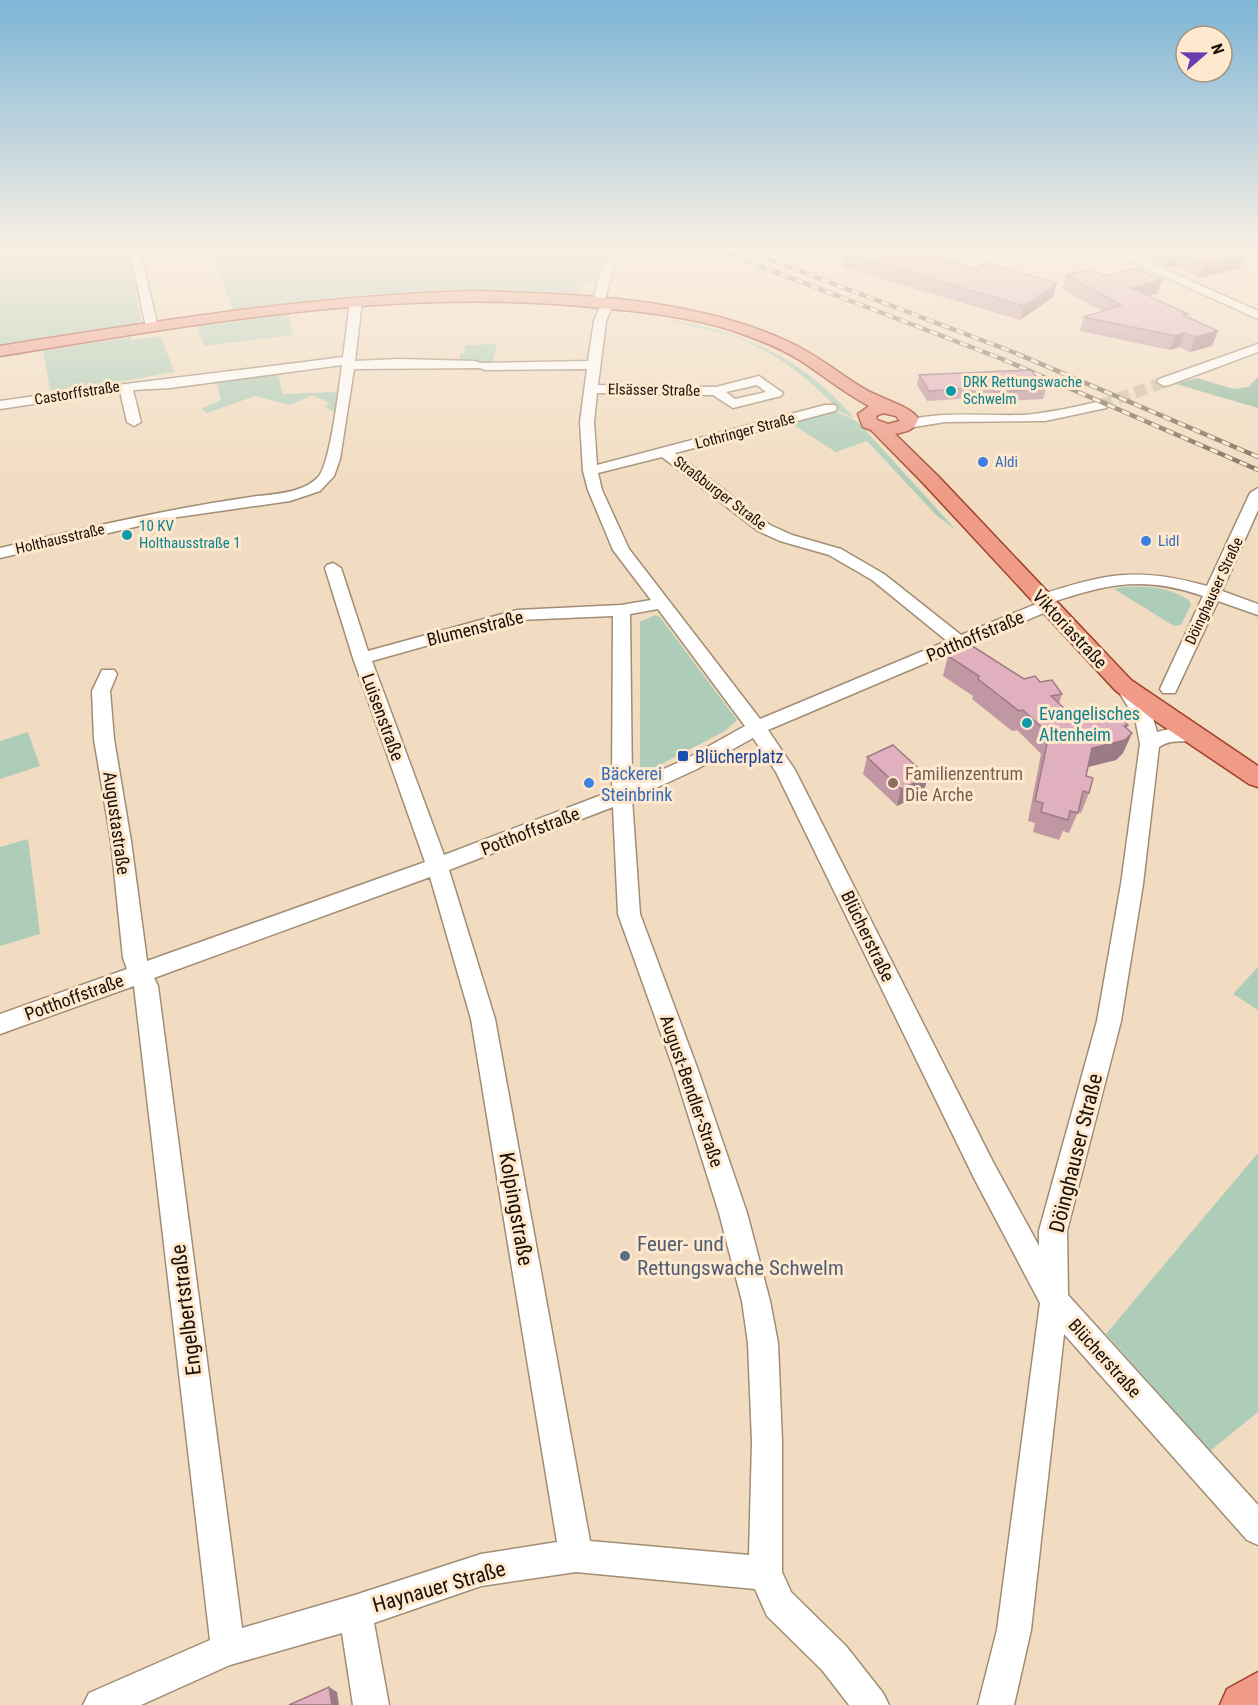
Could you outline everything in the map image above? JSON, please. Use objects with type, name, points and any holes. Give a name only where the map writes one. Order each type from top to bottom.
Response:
[{"type":"main road","points":[[0,351],[129,331]]},
{"type":"main road","points":[[745,331],[789,348],[844,386],[900,418]]},
{"type":"main road","name":"Viktoriastraße","points":[[844,386],[1123,685],[1258,778]]},
{"type":"main road","points":[[874,420],[891,429],[900,418]]},
{"type":"main road","points":[[900,418],[905,453]]},
{"type":"main road","points":[[1243,1705],[1258,1695]]},
{"type":"street","points":[[348,362],[352,331]]},
{"type":"street","name":"Blücherstraße","points":[[599,331],[587,422],[590,471],[595,490],[621,550],[757,727],[785,770],[984,1172],[1054,1301],[1258,1529]]},
{"type":"street","points":[[1164,382],[1258,348]]},
{"type":"street","name":"Castorffstraße","points":[[0,405],[126,386],[154,386],[348,362],[411,365],[595,365]]},
{"type":"street","name":"Holthausstraße","points":[[0,553],[178,512],[290,496],[315,488],[327,476],[339,428],[348,362]]},
{"type":"street","points":[[126,386],[134,422]]},
{"type":"street","name":"Elsässer Straße","points":[[592,389],[716,391]]},
{"type":"street","points":[[900,418],[925,420],[1035,418],[1070,414],[1101,405]]},
{"type":"street","name":"Lothringer Straße","points":[[590,471],[830,408]]},
{"type":"street","name":"Straßburger Straße","points":[[665,452],[764,528],[786,538],[835,552],[878,577],[959,642]]},
{"type":"street","name":"Döinghauser Straße","points":[[1169,689],[1258,493]]},
{"type":"street","name":"Luisenstraße","points":[[333,568],[362,658],[437,866]]},
{"type":"street","name":"Potthoffstraße","points":[[0,1024],[437,866],[622,796],[731,744],[757,727],[959,642],[1045,603],[1095,584],[1120,579],[1159,581],[1213,592],[1258,610]]},
{"type":"street","name":"Blumenstraße","points":[[362,658],[517,615],[621,610],[662,603]]},
{"type":"street","name":"August-Bendler-Straße","points":[[621,610],[622,796],[629,914],[686,1070],[729,1202],[756,1301],[763,1343],[767,1442],[765,1573]]},
{"type":"street","name":"Augustastraße","points":[[108,674],[101,691],[104,739],[121,841],[134,958],[140,973]]},
{"type":"street","name":"Döinghauser Straße","points":[[996,1705],[1014,1630],[1054,1301],[1053,1231],[1109,1021],[1132,884],[1150,744],[1144,718],[1123,685]]},
{"type":"street","points":[[1150,744],[1158,737],[1193,735]]},
{"type":"street","name":"Kolpingstraße","points":[[437,866],[483,1019],[576,1556]]},
{"type":"street","name":"Engelbertstraße","points":[[140,973],[148,998],[228,1649]]},
{"type":"street","name":"Haynauer Straße","points":[[101,1705],[228,1649],[355,1612],[481,1570],[576,1556],[765,1573]]},
{"type":"street","points":[[765,1573],[779,1604],[834,1658],[871,1705]]},
{"type":"street","points":[[355,1612],[371,1705]]},
{"type":"green space","points":[[0,331],[100,331],[0,346]]},
{"type":"green space","points":[[199,331],[292,331],[293,335],[204,346]]},
{"type":"green space","points":[[711,331],[718,331],[746,340],[792,363],[834,396],[854,418],[834,409],[836,407],[814,385],[789,366],[761,349],[732,336]]},
{"type":"green space","points":[[161,336],[174,372],[51,394],[43,351],[131,337],[132,340]]},
{"type":"green space","points":[[497,344],[492,363],[460,361],[460,354],[464,353],[465,345]]},
{"type":"green space","points":[[278,371],[282,394],[337,392],[334,412],[325,407],[330,403],[312,395],[290,405],[255,396],[207,413],[201,409],[221,400],[216,379]]},
{"type":"green space","points":[[1258,377],[1258,408],[1176,384],[1197,378],[1234,389],[1248,387]]},
{"type":"green space","points":[[831,409],[858,422],[956,530],[937,516],[867,441],[836,452],[789,422]]},
{"type":"green space","points":[[1124,587],[1166,590],[1189,600],[1191,605],[1181,625],[1174,626],[1114,589]]},
{"type":"green space","name":"Blücherplatz","points":[[655,615],[660,617],[737,720],[725,731],[644,773],[640,771],[640,622]]},
{"type":"green space","points":[[28,732],[40,766],[0,779],[0,741]]},
{"type":"green space","points":[[28,839],[40,934],[0,946],[0,847]]},
{"type":"green space","points":[[1258,967],[1258,1010],[1233,994]]},
{"type":"green space","points":[[1258,1153],[1258,1412],[1210,1451],[1106,1334]]},
{"type":"building","points":[[1149,331],[1218,331],[1195,337],[1184,333],[1175,336]]},
{"type":"building","points":[[1031,370],[1046,389],[994,392],[992,387],[929,391],[919,375]]},
{"type":"building","points":[[969,644],[1024,679],[1035,676],[1040,682],[1052,680],[1062,694],[1051,696],[1079,722],[1111,710],[1128,725],[1124,726],[1132,733],[1125,740],[1092,748],[1086,776],[1093,778],[1089,793],[1083,791],[1078,813],[1070,811],[1068,820],[1041,812],[1043,803],[1035,801],[1049,734],[1023,710],[1019,711],[978,679],[979,676],[948,656]]},
{"type":"building","points":[[893,745],[928,777],[901,789],[867,757]]},
{"type":"building","points":[[329,1687],[332,1705],[289,1705]]},
{"type":"tunnel","points":[[1101,405],[1164,382]]},
{"type":"railway","points":[[928,331],[1002,359],[1258,470]]},
{"type":"railway","points":[[957,331],[1013,352],[1258,457]]},
{"type":"place","name":"DRK Rettungswache Schwelm","points":[[951,391]]},
{"type":"place","name":"Aldi","points":[[983,462]]},
{"type":"place","name":"10 KV Holthausstraße 1","points":[[127,535]]},
{"type":"place","name":"Lidl","points":[[1146,541]]},
{"type":"place","name":"Evangelisches Altenheim","points":[[1027,723]]},
{"type":"place","name":"Blücherplatz","points":[[683,756]]},
{"type":"place","name":"Bäckerei Steinbrink","points":[[589,783]]},
{"type":"place","name":"Familienzentrum Die Arche","points":[[893,783]]},
{"type":"place","name":"Feuer- und Rettungswache Schwelm","points":[[625,1256]]}]
